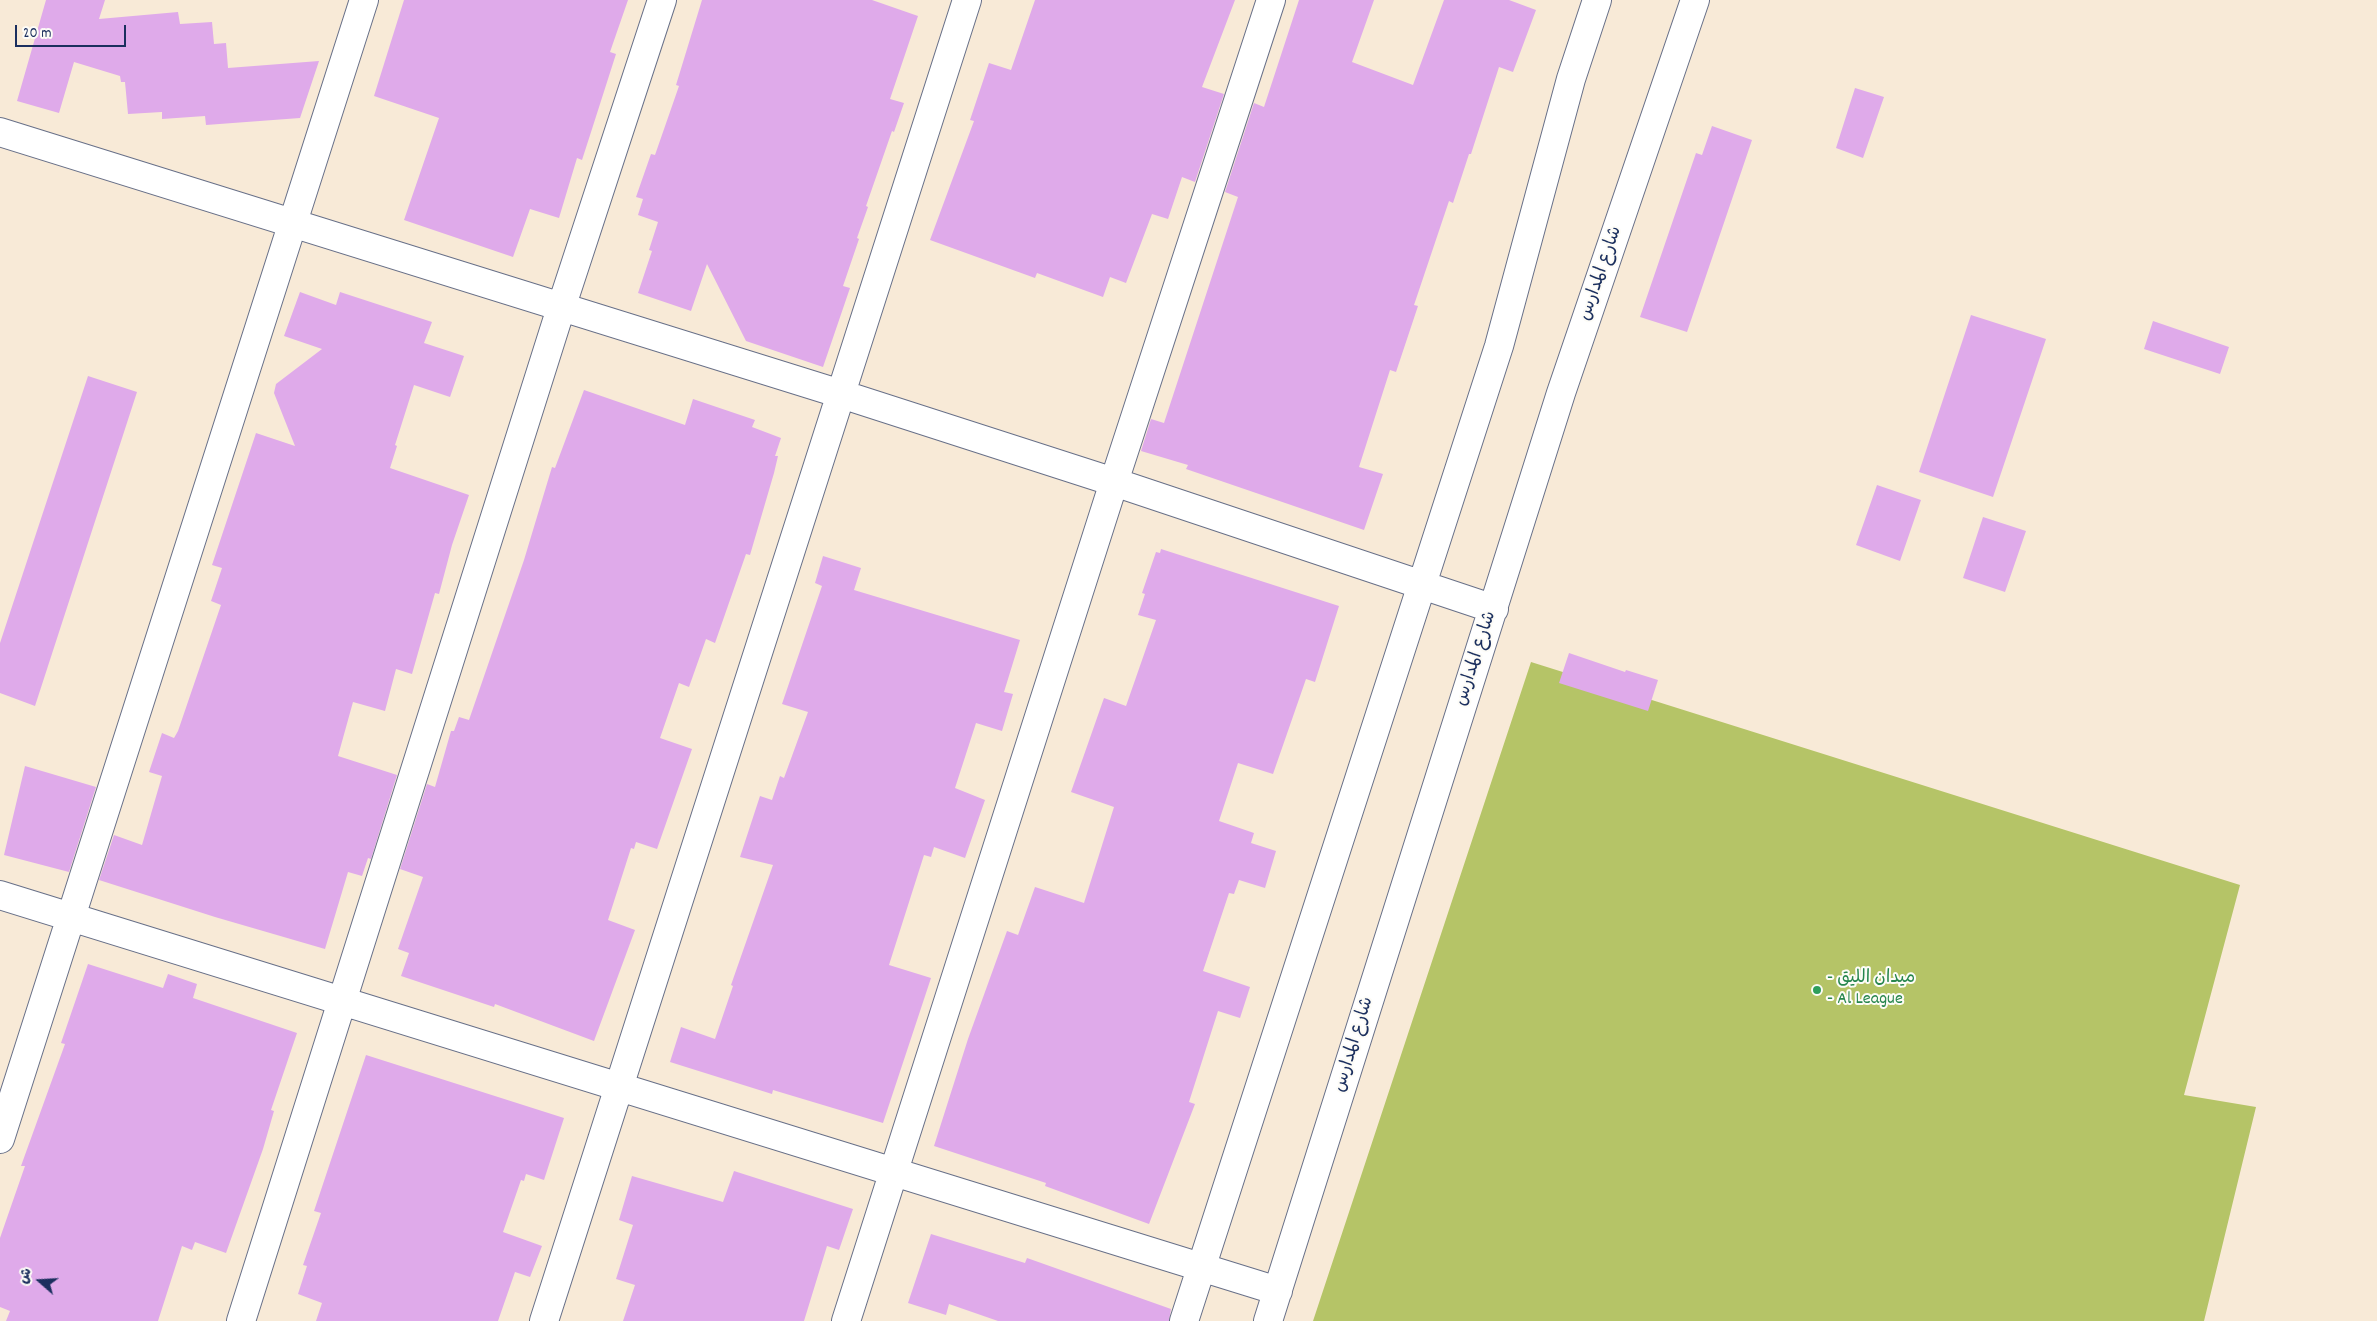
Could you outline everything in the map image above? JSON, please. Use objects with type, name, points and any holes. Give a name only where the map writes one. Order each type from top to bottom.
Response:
[{"type":"street","points":[[0,1139],[364,0]]},
{"type":"street","points":[[241,1321],[561,308],[662,0]]},
{"type":"street","points":[[544,1321],[968,0]]},
{"type":"street","points":[[846,1321],[1114,482],[1271,0]]},
{"type":"street","points":[[1184,1321],[1499,346],[1571,79],[1597,0]]},
{"type":"street","name":"شارع المدارس","points":[[1268,1321],[1561,393],[1695,0]]},
{"type":"street","points":[[0,132],[841,394],[1114,482],[1494,609]]},
{"type":"street","points":[[0,895],[1278,1291]]},
{"type":"green space","name":"- ميدان الليق - Al League","points":[[1531,662],[2240,885],[2184,1095],[2256,1107],[2204,1321],[1313,1321]]},
{"type":"building","points":[[46,0],[105,0],[99,19],[178,12],[180,24],[212,22],[214,44],[226,43],[228,68],[319,61],[300,118],[206,125],[205,116],[162,119],[162,112],[128,114],[125,82],[121,82],[120,76],[74,62],[59,113],[17,101]]},
{"type":"building","points":[[404,0],[628,0],[610,52],[616,54],[582,160],[577,158],[559,218],[530,209],[513,257],[404,220],[439,118],[374,96]]},
{"type":"building","points":[[702,0],[872,0],[918,16],[890,99],[904,103],[894,132],[892,131],[866,206],[868,207],[857,238],[859,239],[843,286],[850,288],[823,367],[746,341],[707,264],[691,311],[638,293],[652,251],[649,250],[658,222],[638,215],[643,199],[636,197],[651,154],[655,155],[679,86],[676,85]]},
{"type":"building","points":[[1035,0],[1235,0],[1202,87],[1224,94],[1195,182],[1182,177],[1168,219],[1152,214],[1126,283],[1110,277],[1103,297],[1037,273],[1035,278],[930,240],[974,121],[970,120],[989,63],[1011,70]]},
{"type":"building","points":[[1299,0],[1374,0],[1352,62],[1413,85],[1444,0],[1509,0],[1536,10],[1513,72],[1499,67],[1453,203],[1449,201],[1414,305],[1418,306],[1396,372],[1390,370],[1359,467],[1383,474],[1364,530],[1186,469],[1188,465],[1141,451],[1151,419],[1164,423],[1238,197],[1225,192],[1254,103],[1264,107]]},
{"type":"building","points":[[1855,88],[1884,97],[1863,158],[1836,148]]},
{"type":"building","points":[[1712,126],[1752,140],[1687,332],[1640,317],[1696,153],[1702,155]]},
{"type":"building","points":[[300,292],[336,305],[340,292],[432,322],[424,343],[464,356],[450,397],[414,385],[395,445],[397,446],[390,468],[469,495],[452,545],[439,594],[435,593],[412,674],[396,669],[385,711],[353,702],[338,756],[397,775],[371,859],[368,858],[362,876],[348,872],[325,949],[215,917],[99,880],[114,835],[142,845],[162,776],[149,772],[162,733],[174,738],[178,731],[221,605],[211,601],[222,568],[212,565],[256,433],[295,446],[274,393],[276,384],[322,349],[284,336]]},
{"type":"building","points":[[1971,315],[2046,339],[1993,497],[1919,472]]},
{"type":"building","points":[[2153,321],[2229,347],[2220,374],[2144,349]]},
{"type":"building","points":[[88,376],[137,392],[35,706],[0,693],[0,643]]},
{"type":"building","points":[[584,390],[685,425],[693,399],[755,420],[752,427],[781,438],[775,456],[778,456],[774,473],[750,555],[746,554],[715,643],[706,639],[689,687],[679,683],[660,738],[692,749],[657,849],[636,842],[634,849],[631,848],[608,920],[635,930],[594,1041],[495,1004],[494,1007],[401,976],[409,953],[398,949],[423,877],[400,869],[427,784],[435,787],[451,731],[454,731],[459,717],[469,720],[524,560],[552,467],[555,468]]},
{"type":"building","points":[[1877,485],[1921,500],[1900,561],[1856,545]]},
{"type":"building","points":[[1983,517],[2026,531],[2005,592],[1963,578]]},
{"type":"building","points":[[1161,549],[1339,606],[1315,682],[1306,679],[1273,774],[1238,763],[1219,821],[1254,833],[1251,843],[1276,851],[1265,888],[1239,880],[1234,894],[1229,893],[1203,971],[1250,987],[1240,1018],[1218,1011],[1189,1102],[1195,1104],[1149,1224],[1045,1186],[1046,1183],[934,1146],[968,1039],[1007,931],[1018,935],[1035,887],[1084,903],[1114,807],[1071,792],[1104,698],[1126,706],[1156,620],[1138,615],[1145,594],[1142,593],[1156,552],[1160,553]]},
{"type":"building","points":[[823,556],[861,568],[854,590],[1020,640],[1004,692],[1013,694],[1002,731],[976,723],[955,788],[985,800],[965,858],[934,847],[931,857],[924,855],[889,965],[931,978],[883,1123],[773,1090],[772,1094],[670,1062],[681,1027],[715,1039],[733,986],[731,985],[773,865],[740,857],[760,796],[772,800],[780,776],[784,778],[808,712],[782,704],[822,586],[815,583]]},
{"type":"building","points":[[1569,653],[1625,672],[1626,670],[1658,680],[1648,711],[1559,683]]},
{"type":"building","points":[[25,766],[96,787],[69,872],[4,855]]},
{"type":"building","points":[[88,964],[163,988],[168,974],[197,984],[193,998],[297,1033],[271,1110],[274,1111],[263,1149],[226,1253],[195,1242],[192,1250],[182,1246],[158,1321],[6,1321],[10,1311],[0,1307],[0,1238],[25,1166],[21,1166],[65,1044],[61,1043]]},
{"type":"building","points":[[366,1055],[564,1118],[544,1180],[526,1174],[524,1181],[521,1180],[503,1232],[542,1246],[530,1277],[515,1272],[498,1321],[316,1321],[322,1303],[298,1294],[307,1266],[303,1265],[321,1213],[314,1211]]},
{"type":"building","points":[[734,1171],[853,1209],[839,1250],[827,1246],[804,1321],[623,1321],[635,1285],[616,1279],[633,1225],[619,1220],[632,1176],[723,1202]]},
{"type":"building","points":[[931,1234],[1025,1263],[1027,1258],[1171,1309],[1169,1321],[998,1321],[949,1304],[946,1315],[908,1303]]},
{"type":"place","name":"- ميدان الليق - Al League","points":[[1817,990]]}]
